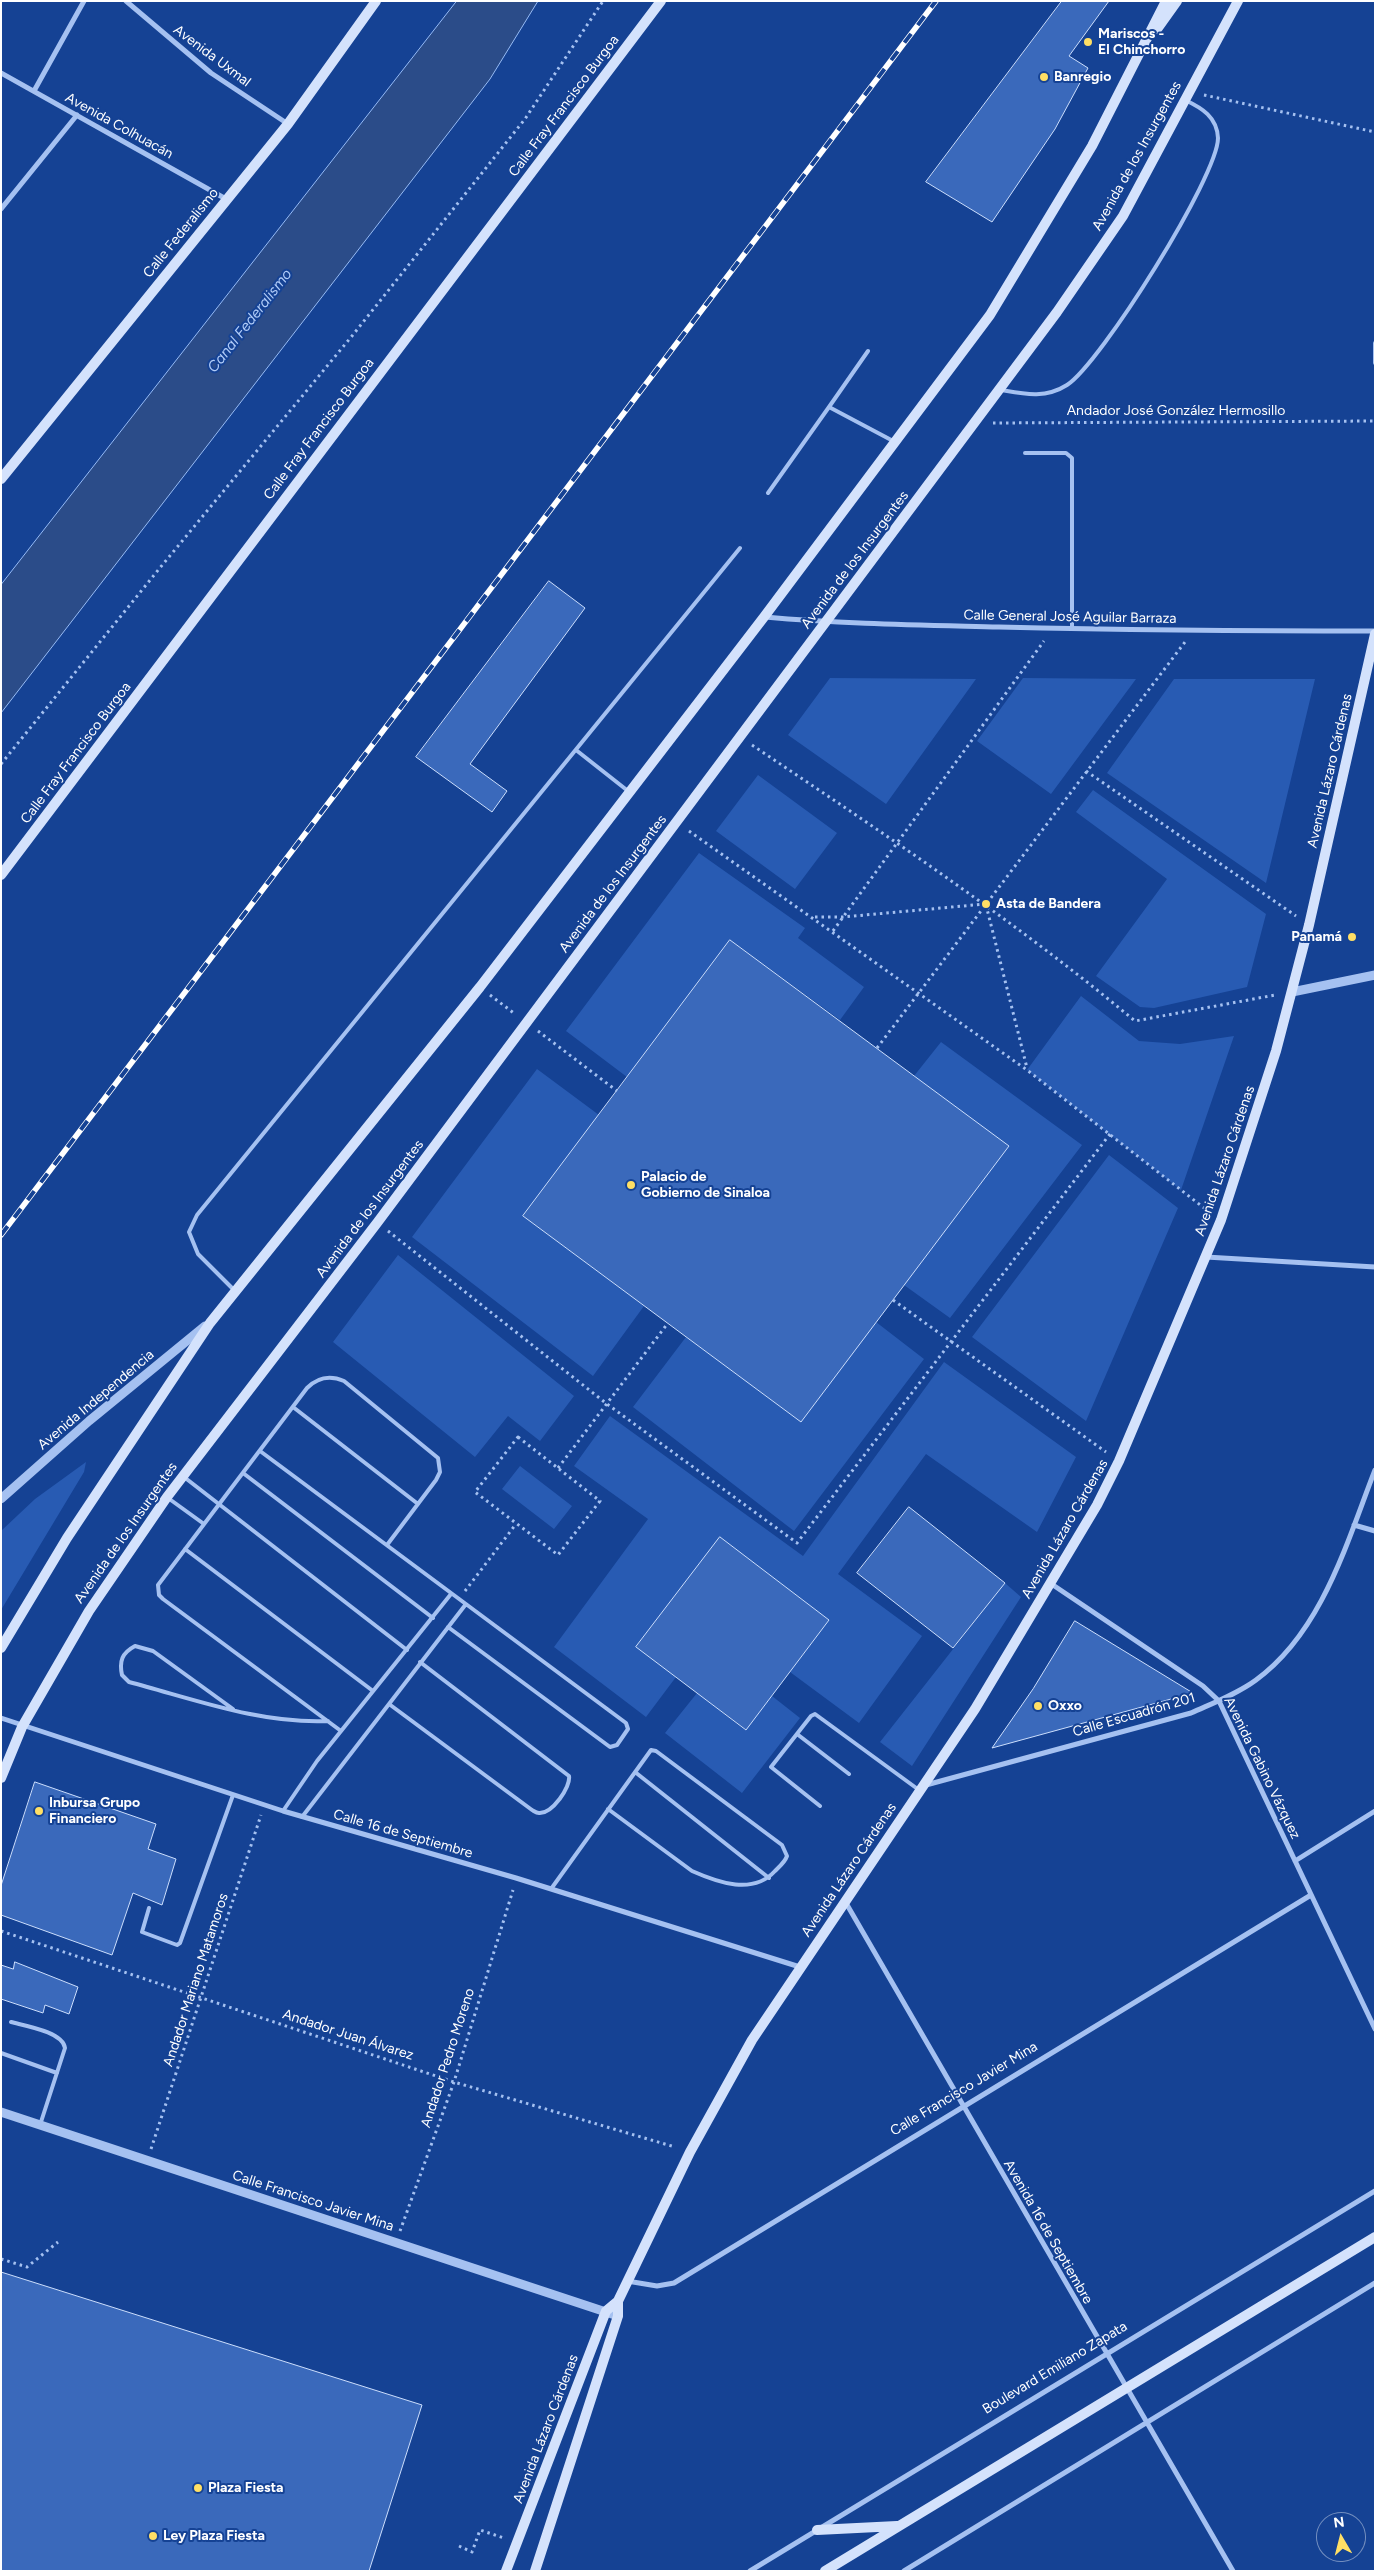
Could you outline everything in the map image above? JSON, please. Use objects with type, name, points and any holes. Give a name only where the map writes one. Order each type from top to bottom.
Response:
[{"type":"main road","name":"Calle Federalismo","points":[[1,479],[226,198],[288,124],[376,1]]},
{"type":"main road","name":"Calle Fray Francisco Burgoa","points":[[1,875],[661,1]]},
{"type":"main road","points":[[1,1648],[67,1538],[210,1323],[480,987],[764,617],[990,315],[1092,146],[1166,1]]},
{"type":"main road","points":[[1136,60],[1177,1]]},
{"type":"main road","name":"Avenida de los Insurgentes","points":[[1,1778],[22,1727],[88,1610],[167,1496],[377,1223],[825,623],[977,423],[1123,216],[1238,1]]},
{"type":"main road","name":"Avenida Lázaro Cárdenas","points":[[535,2571],[618,2316],[618,2301],[690,2152],[747,2048],[975,1709],[1097,1505],[1119,1461],[1221,1220],[1273,1060],[1309,925],[1375,633]]},
{"type":"main road","points":[[825,2571],[1125,2387],[1375,2237]]},
{"type":"main road","name":"Avenida Lázaro Cárdenas","points":[[506,2571],[606,2311],[618,2301]]},
{"type":"main road","points":[[817,2530],[898,2526]]},
{"type":"street","points":[[34,91],[84,1]]},
{"type":"street","name":"Avenida Uxmal","points":[[126,1],[211,73],[288,124]]},
{"type":"street","name":"Avenida Colhuacán","points":[[1,73],[226,198]]},
{"type":"street","points":[[1,209],[77,115]]},
{"type":"street","name":"Calle General José Aguilar Barraza","points":[[764,617],[825,623],[1192,632],[1375,633]]},
{"type":"street","points":[[1292,992],[1375,975]]},
{"type":"street","points":[[1206,1257],[1375,1267]]},
{"type":"street","name":"Avenida Independencia","points":[[1,1500],[89,1421],[210,1323]]},
{"type":"street","name":"Calle Escuadrón 201","points":[[921,1788],[1191,1713],[1219,1701],[1256,1680],[1288,1651],[1313,1614],[1331,1579],[1375,1470]]},
{"type":"street","points":[[1354,1525],[1375,1531]]},
{"type":"street","name":"Avenida Gabino Vázquez","points":[[1050,1583],[1203,1686],[1219,1701],[1375,2029]]},
{"type":"street","name":"Calle 16 de Septiembre","points":[[1,1718],[22,1727],[302,1817],[516,1878],[800,1967]]},
{"type":"street","points":[[1294,1861],[1375,1811]]},
{"type":"street","name":"Calle Francisco Javier Mina","points":[[627,2281],[657,2286],[674,2283],[1311,1895]]},
{"type":"street","name":"Avenida 16 de Septiembre","points":[[845,1902],[1105,2353],[1234,2571]]},
{"type":"street","name":"Calle Francisco Javier Mina","points":[[1,2112],[618,2316]]},
{"type":"street","name":"Boulevard Emiliano Zapata","points":[[750,2571],[1105,2353],[1375,2191]]},
{"type":"street","points":[[904,2571],[1375,2283]]},
{"type":"lane","points":[[1000,390],[1040,395],[1068,385],[1097,356],[1125,316],[1178,226],[1215,156],[1218,136],[1211,116],[1188,96]]},
{"type":"lane","points":[[1375,343],[1375,363]]},
{"type":"lane","points":[[768,493],[868,351]]},
{"type":"lane","points":[[828,407],[895,442]]},
{"type":"lane","points":[[1025,453],[1066,453],[1072,458],[1072,629]]},
{"type":"lane","points":[[235,1291],[198,1254],[189,1232],[197,1215],[740,548]]},
{"type":"lane","points":[[576,750],[630,792]]},
{"type":"lane","points":[[341,1731],[163,1599],[159,1594],[158,1585],[312,1382],[329,1377],[344,1380],[438,1458],[440,1472],[387,1546]]},
{"type":"lane","points":[[293,1407],[418,1504]]},
{"type":"lane","points":[[260,1451],[628,1725],[617,1745],[610,1747],[448,1627]]},
{"type":"lane","points":[[243,1473],[433,1618]]},
{"type":"lane","points":[[182,1476],[407,1650]]},
{"type":"lane","points":[[167,1496],[204,1524]]},
{"type":"lane","points":[[185,1549],[373,1691]]},
{"type":"lane","points":[[283,1811],[317,1761],[452,1594]]},
{"type":"lane","points":[[302,1817],[466,1604]]},
{"type":"lane","points":[[234,1710],[153,1651],[135,1646],[126,1651],[121,1659],[122,1675],[129,1682],[234,1710],[292,1722],[328,1721]]},
{"type":"lane","points":[[389,1704],[532,1810],[539,1813],[546,1811],[568,1790],[569,1776],[420,1662]]},
{"type":"lane","points":[[820,1806],[771,1766],[813,1715],[818,1715],[921,1788]]},
{"type":"lane","points":[[796,1734],[849,1774]]},
{"type":"lane","points":[[551,1889],[608,1809],[650,1751],[656,1751],[782,1845],[787,1856],[786,1860],[769,1878],[758,1884],[744,1886],[702,1875],[692,1871],[608,1809]]},
{"type":"lane","points":[[635,1772],[769,1878]]},
{"type":"lane","points":[[149,1908],[142,1929],[144,1934],[173,1946],[180,1943],[233,1795]]},
{"type":"lane","points":[[11,2022],[62,2039],[65,2048],[40,2125]]},
{"type":"lane","points":[[1,2053],[57,2073]]},
{"type":"path","points":[[1,764],[352,336],[525,119],[603,1]]},
{"type":"path","points":[[1188,96],[1375,132]]},
{"type":"path","name":"Andador José González Hermosillo","points":[[977,423],[1375,421]]},
{"type":"path","points":[[833,931],[972,737],[1054,628]]},
{"type":"path","points":[[877,1048],[1192,632]]},
{"type":"path","points":[[740,737],[986,904],[1136,1021],[1292,992]]},
{"type":"path","points":[[1086,771],[1309,925]]},
{"type":"path","points":[[676,822],[833,931],[1027,1070],[1221,1220]]},
{"type":"path","points":[[813,917],[843,917],[986,904]]},
{"type":"path","points":[[986,904],[1027,1070]]},
{"type":"path","points":[[584,1066],[617,1091]]},
{"type":"path","points":[[377,1223],[607,1404],[797,1543],[1110,1134]]},
{"type":"path","points":[[893,1300],[1119,1461]]},
{"type":"path","points":[[558,1468],[668,1323]]},
{"type":"path","points":[[518,1437],[558,1468],[600,1501],[558,1556],[475,1492],[518,1437]]},
{"type":"path","name":"Andador Mariano Matamoros","points":[[147,2161],[265,1805]]},
{"type":"path","name":"Andador Pedro Moreno","points":[[396,2243],[454,2082],[516,1878]]},
{"type":"path","name":"Andador Juan Álvarez","points":[[1,1931],[454,2082],[690,2152]]},
{"type":"path","points":[[1,2259],[27,2266],[58,2242]]},
{"type":"path","points":[[459,2546],[472,2552],[480,2530],[517,2543]]},
{"type":"shaded area","points":[[830,678],[976,679],[886,804],[788,735]]},
{"type":"shaded area","points":[[1023,678],[1136,679],[1051,794],[977,741]]},
{"type":"shaded area","points":[[1174,679],[1315,679],[1266,883],[1107,773]]},
{"type":"shaded area","points":[[758,775],[837,833],[795,889],[716,831]]},
{"type":"shaded area","points":[[1093,790],[1266,914],[1247,987],[1154,1008],[1140,1007],[1096,976],[1167,879],[1076,812]]},
{"type":"shaded area","points":[[699,853],[805,928],[798,938],[864,987],[840,1020],[730,940],[627,1077],[566,1031]]},
{"type":"shaded area","points":[[1081,996],[1139,1041],[1180,1044],[1234,1036],[1181,1190],[1027,1070]]},
{"type":"shaded area","points":[[941,1042],[1082,1145],[950,1318],[904,1285],[1008,1146],[914,1076]]},
{"type":"shaded area","points":[[537,1069],[599,1115],[523,1216],[644,1306],[593,1376],[412,1237]]},
{"type":"shaded area","points":[[1109,1155],[1178,1208],[1086,1421],[972,1337]]},
{"type":"shaded area","points":[[398,1255],[574,1396],[540,1441],[508,1416],[475,1457],[333,1342]]},
{"type":"shaded area","points":[[876,1322],[924,1359],[794,1531],[633,1407],[686,1337],[801,1422]]},
{"type":"shaded area","points":[[944,1362],[1076,1457],[1037,1532],[926,1454],[838,1574],[922,1636],[859,1723],[790,1672],[829,1620],[720,1537],[676,1677],[646,1717],[554,1647],[648,1519],[574,1466],[610,1416],[803,1556]]},
{"type":"shaded area","points":[[86,1462],[84,1472],[1,1610],[1,1531],[35,1499]]},
{"type":"shaded area","points":[[520,1466],[572,1506],[554,1529],[502,1489]]},
{"type":"shaded area","points":[[1005,1583],[1021,1597],[912,1766],[880,1742]]},
{"type":"shaded area","points":[[697,1693],[745,1730],[772,1696],[800,1718],[742,1793],[665,1733]]},
{"type":"water","name":"Canal Federalismo","points":[[457,1],[538,1],[490,79],[1,713],[1,585]]},
{"type":"building","points":[[1062,1],[1109,1],[1069,56],[1088,68],[1055,129],[992,222],[926,182]]},
{"type":"building","points":[[549,581],[585,608],[470,764],[507,791],[492,812],[416,757]]},
{"type":"building","name":"Palacio de Gobierno de Sinaloa","points":[[730,940],[1009,1146],[801,1422],[523,1216]]},
{"type":"building","points":[[909,1507],[1005,1583],[953,1648],[857,1573]]},
{"type":"building","points":[[720,1537],[829,1620],[746,1730],[636,1647]]},
{"type":"building","points":[[1075,1621],[1193,1693],[992,1748],[1033,1689]]},
{"type":"building","points":[[35,1782],[156,1824],[148,1849],[176,1859],[162,1905],[133,1893],[112,1955],[1,1915],[1,1886]]},
{"type":"building","points":[[15,1962],[78,1987],[69,2014],[45,2005],[43,2013],[1,1999],[1,1965],[13,1969]]},
{"type":"building","name":"Plaza Fiesta","points":[[1,2272],[422,2405],[369,2571],[1,2571]]},
{"type":"railway","points":[[1,1235],[936,1]]},
{"type":"place","name":"Mariscos - El Chinchorro","points":[[1088,42]]},
{"type":"place","name":"Banregio","points":[[1044,77]]},
{"type":"place","name":"Asta de Bandera","points":[[986,904]]},
{"type":"place","name":"Panamá","points":[[1352,937]]},
{"type":"place","name":"Palacio de Gobierno de Sinaloa","points":[[631,1185]]},
{"type":"place","name":"Oxxo","points":[[1038,1706]]},
{"type":"place","name":"Inbursa Grupo Financiero","points":[[39,1811]]},
{"type":"place","name":"Plaza Fiesta","points":[[198,2488]]},
{"type":"place","name":"Ley Plaza Fiesta","points":[[153,2536]]}]
